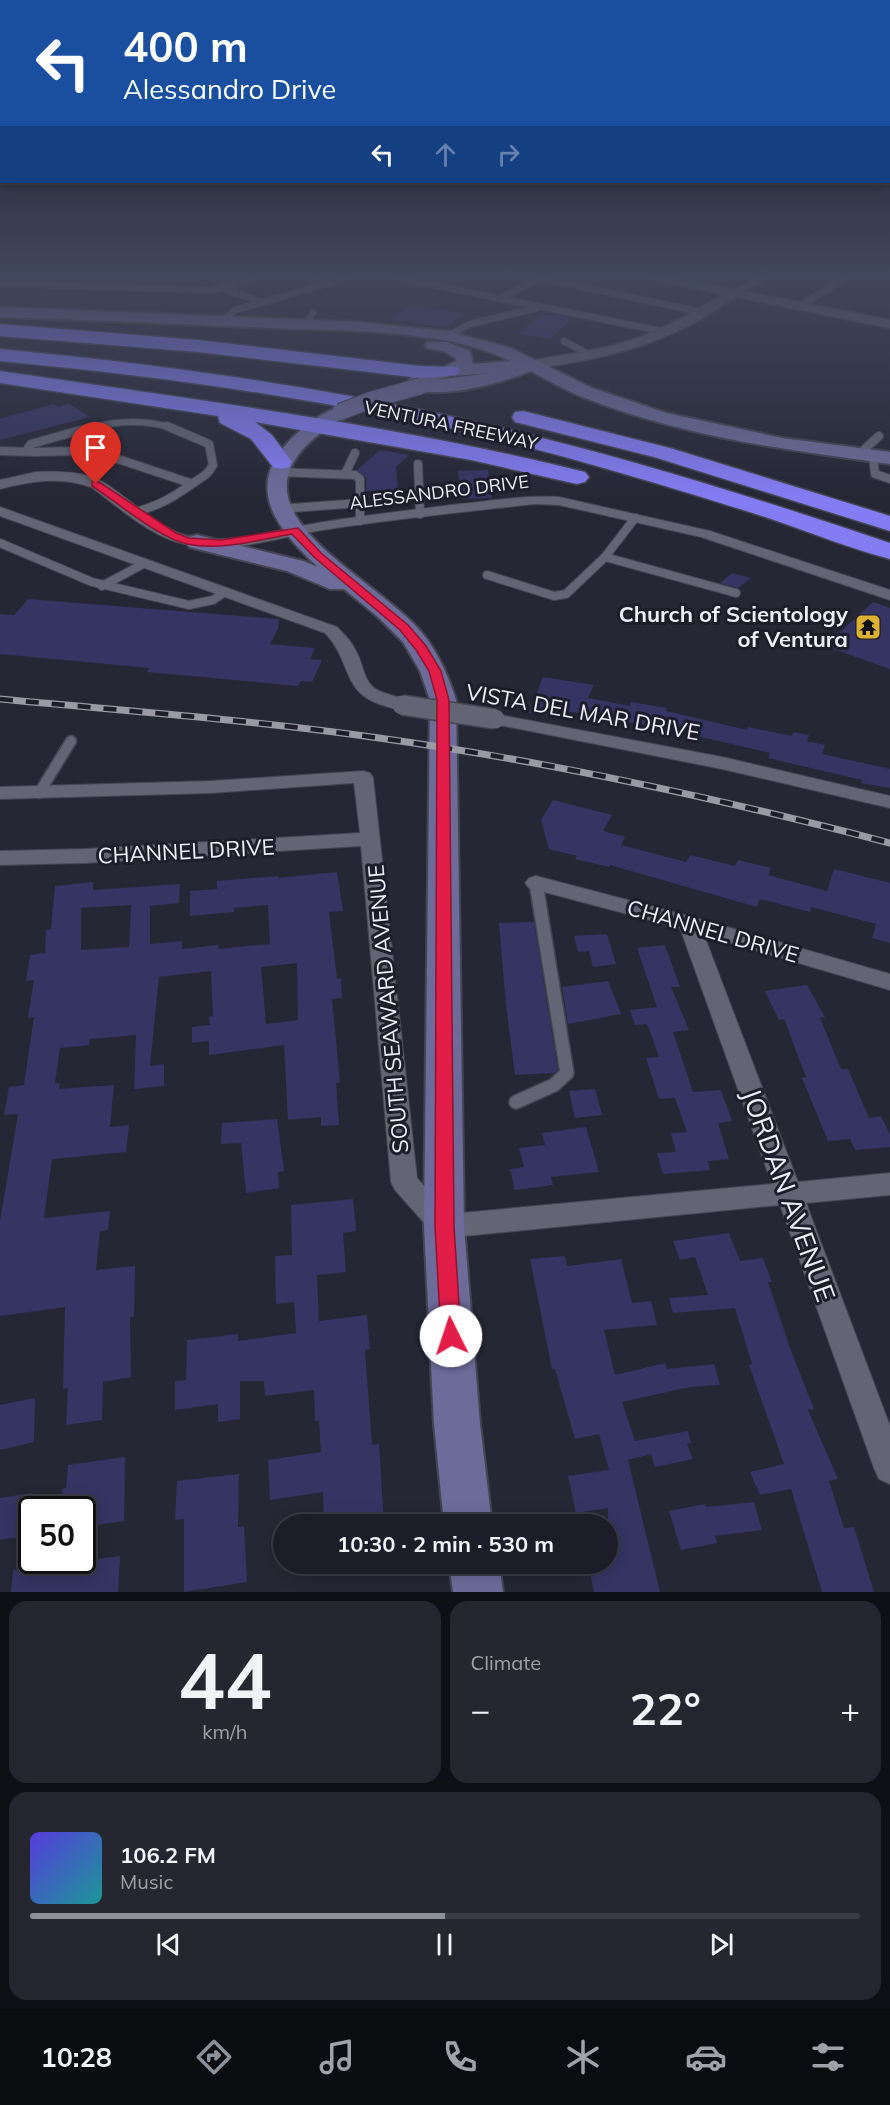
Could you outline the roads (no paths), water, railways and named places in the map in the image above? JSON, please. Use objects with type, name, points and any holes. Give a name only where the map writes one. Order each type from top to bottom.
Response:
[{"type":"highway","name":"VENTURA FREEWAY","points":[[122,349],[269,368],[452,387]]},
{"type":"highway","points":[[224,349],[420,372],[452,387]]},
{"type":"highway","name":"VENTURA FREEWAY","points":[[0,355],[124,367],[236,382],[466,426],[639,470],[890,551]]},
{"type":"highway","points":[[0,377],[198,409],[324,421],[546,469],[890,556]]},
{"type":"highway","points":[[198,409],[246,425],[260,434],[279,467]]},
{"type":"highway","name":"VENTURA FREEWAY","points":[[503,413],[631,443],[740,474],[890,524]]},
{"type":"highway","points":[[740,474],[890,512]]},
{"type":"main road","points":[[452,387],[466,359],[453,349]]},
{"type":"main road","points":[[497,349],[586,392],[662,417],[752,439],[874,456]]},
{"type":"main road","points":[[287,520],[275,491],[279,467],[301,439],[324,421],[371,400],[419,383],[452,387],[506,376],[532,365]]},
{"type":"main road","name":"SOUTH SEAWARD AVENUE","points":[[287,520],[317,555],[404,628],[422,649],[435,671],[443,700],[444,1226],[457,1424],[467,1514]]},
{"type":"main road","points":[[197,542],[295,566],[371,599]]},
{"type":"main road","points":[[476,1574],[478,1592]]},
{"type":"street","points":[[532,365],[590,355],[609,349]]},
{"type":"street","name":"ALESSANDRO DRIVE","points":[[0,485],[32,477],[68,476],[96,484],[173,535],[197,542],[229,542],[287,520],[360,521],[535,500],[582,505],[728,541],[890,595]]},
{"type":"street","name":"VISTA DEL MAR DRIVE","points":[[0,511],[331,630],[345,644],[361,687],[374,697],[402,705],[495,719],[722,763],[890,802]]},
{"type":"street","name":"SOUTH SEAWARD AVENUE","points":[[39,793],[211,787],[363,777],[404,1182],[444,1226]]},
{"type":"street","points":[[0,793],[39,793]]},
{"type":"street","name":"CHANNEL DRIVE","points":[[1,863],[371,839]]},
{"type":"street","name":"CHANNEL DRIVE","points":[[536,883],[689,923],[890,982]]},
{"type":"street","name":"JORDAN AVENUE","points":[[689,923],[890,1468]]},
{"type":"street","points":[[444,1226],[890,1184]]},
{"type":"lane","points":[[579,349],[590,355]]},
{"type":"lane","points":[[33,452],[28,448],[32,444],[116,422],[157,422],[187,430],[209,444],[213,465],[206,477],[190,483],[182,493],[171,500],[136,512]]},
{"type":"lane","points":[[879,436],[874,456],[875,474],[890,479]]},
{"type":"lane","points":[[0,451],[78,452],[121,460],[190,483]]},
{"type":"lane","points":[[345,474],[355,453]]},
{"type":"lane","points":[[418,464],[420,514]]},
{"type":"lane","points":[[279,467],[355,474],[360,480],[360,521]]},
{"type":"lane","points":[[287,520],[360,503]]},
{"type":"lane","points":[[487,575],[561,596],[566,594],[605,557],[635,518]]},
{"type":"lane","points":[[0,543],[102,586],[189,605],[213,600],[225,592]]},
{"type":"lane","points":[[605,557],[736,593]]},
{"type":"lane","points":[[102,586],[146,563]]},
{"type":"lane","points":[[39,793],[71,741]]},
{"type":"lane","points":[[516,1102],[554,1085],[567,1074],[536,883]]},
{"type":"railway","points":[[0,699],[284,726],[508,758],[763,811],[890,843]]},
{"type":"place","name":"Church of Scientology of Ventura","points":[[868,627]]}]
